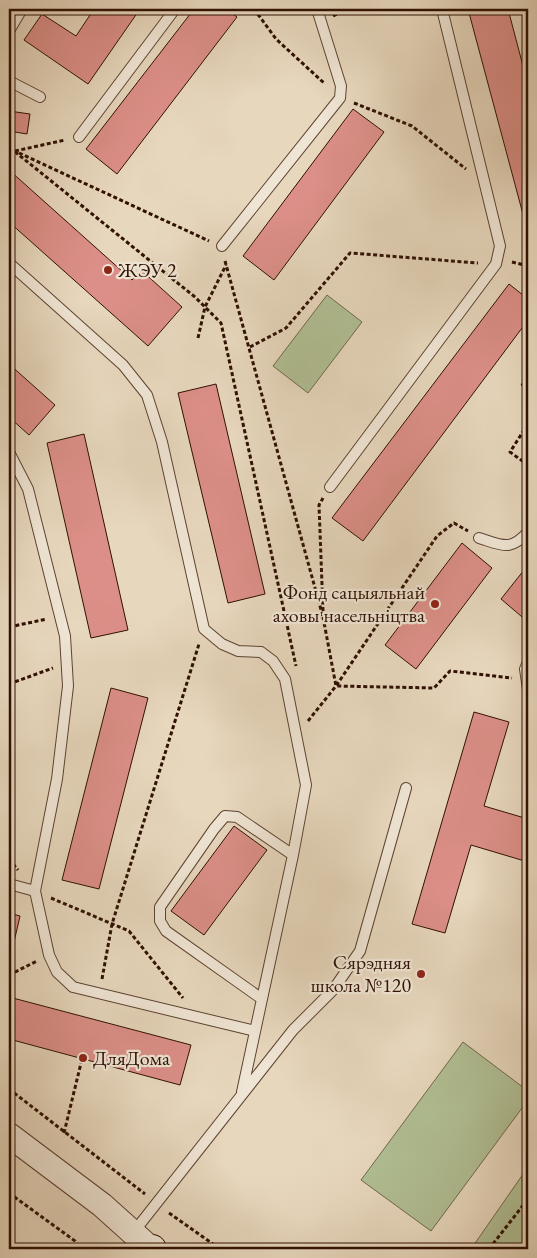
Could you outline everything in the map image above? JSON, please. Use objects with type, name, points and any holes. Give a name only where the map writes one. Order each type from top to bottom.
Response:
[{"type":"street","points":[[10,1140],[102,1206],[147,1245]]},
{"type":"lane","points":[[9,31],[22,9]]},
{"type":"lane","points":[[79,137],[176,9]]},
{"type":"lane","points":[[222,246],[340,98],[341,86],[318,9]]},
{"type":"lane","points":[[330,487],[496,264],[500,246],[442,9]]},
{"type":"lane","points":[[9,81],[40,97]]},
{"type":"lane","points":[[9,263],[123,365],[147,395],[162,442],[204,629],[222,644],[238,650],[261,652],[274,661],[284,679],[306,785],[293,855],[242,1092]]},
{"type":"lane","points":[[9,452],[28,489],[60,616],[64,636],[68,686],[57,779],[35,891],[49,955],[57,972],[73,987],[255,1030]]},
{"type":"lane","points":[[479,538],[508,546],[515,544],[528,532]]},
{"type":"lane","points":[[527,684],[525,669],[528,662]]},
{"type":"lane","points":[[147,1245],[242,1092],[293,1030],[333,990],[360,951],[406,788]]},
{"type":"lane","points":[[262,999],[166,930],[160,921],[160,907],[225,816],[237,816],[293,855]]},
{"type":"lane","points":[[9,884],[35,891]]},
{"type":"path","points":[[412,126],[454,158]]},
{"type":"path","points":[[14,151],[79,137]]},
{"type":"path","points":[[9,149],[222,246]]},
{"type":"path","points":[[14,151],[205,306],[221,323],[298,673]]},
{"type":"path","points":[[250,347],[286,328],[350,253],[446,262],[496,264]]},
{"type":"path","points":[[198,338],[205,306],[226,265],[323,617],[336,686]]},
{"type":"path","points":[[528,424],[510,452],[528,465]]},
{"type":"path","points":[[323,617],[319,505],[330,487]]},
{"type":"path","points":[[297,737],[336,686],[437,536],[454,523],[479,538]]},
{"type":"path","points":[[9,628],[60,616]]},
{"type":"path","points":[[99,994],[112,924],[204,629]]},
{"type":"path","points":[[9,684],[66,662]]},
{"type":"path","points":[[336,686],[434,688],[450,671],[527,684]]},
{"type":"path","points":[[306,711],[307,729]]},
{"type":"path","points":[[9,859],[35,891],[129,931],[199,1018]]},
{"type":"path","points":[[9,975],[49,955]]},
{"type":"path","points":[[64,1133],[82,1059]]},
{"type":"path","points":[[9,1089],[145,1194],[151,1187]]},
{"type":"path","points":[[9,1193],[75,1241],[82,1249]]},
{"type":"path","points":[[489,1249],[528,1198]]},
{"type":"path","points":[[169,1212],[220,1249]]},
{"type":"green space","points":[[327,295],[362,322],[308,393],[273,366]]},
{"type":"green space","points":[[463,1042],[528,1091],[528,1100],[431,1231],[361,1180]]},
{"type":"green space","points":[[528,1167],[528,1249],[471,1249]]},
{"type":"building","points":[[94,9],[140,9],[88,84],[24,40],[42,14],[76,36]]},
{"type":"building","points":[[194,9],[227,9],[237,17],[117,174],[86,149]]},
{"type":"building","points":[[468,9],[508,9],[528,85],[528,233]]},
{"type":"building","points":[[353,109],[384,132],[274,280],[243,256]]},
{"type":"building","points":[[9,111],[30,114],[27,134],[9,131]]},
{"type":"building","points":[[9,170],[132,280],[141,270],[182,307],[148,346],[9,222]]},
{"type":"building","points":[[509,284],[528,299],[528,320],[363,541],[332,518]]},
{"type":"building","points":[[9,364],[55,405],[29,435],[9,417]]},
{"type":"building","points":[[528,374],[528,390],[521,385]]},
{"type":"building","points":[[216,384],[265,594],[228,603],[178,393]]},
{"type":"building","points":[[84,434],[128,630],[91,638],[47,443]]},
{"type":"building","points":[[462,543],[492,568],[416,669],[385,645]]},
{"type":"building","points":[[528,565],[528,622],[501,599]]},
{"type":"building","points":[[111,688],[148,698],[99,889],[62,880]]},
{"type":"building","points":[[474,712],[509,722],[484,806],[528,819],[528,862],[471,845],[445,933],[412,924]]},
{"type":"building","points":[[234,826],[267,850],[204,935],[171,911]]},
{"type":"building","points":[[9,913],[20,916],[11,955],[9,954]]},
{"type":"building","points":[[9,997],[191,1045],[180,1085],[9,1039]]},
{"type":"place","name":"ЖЭУ 2","points":[[108,270]]},
{"type":"place","name":"Фонд сацыяльнай аховы насельніцтва","points":[[435,604]]},
{"type":"place","name":"Сярэдняя школа №120","points":[[421,974]]},
{"type":"place","name":"ДляДома","points":[[83,1058]]}]
